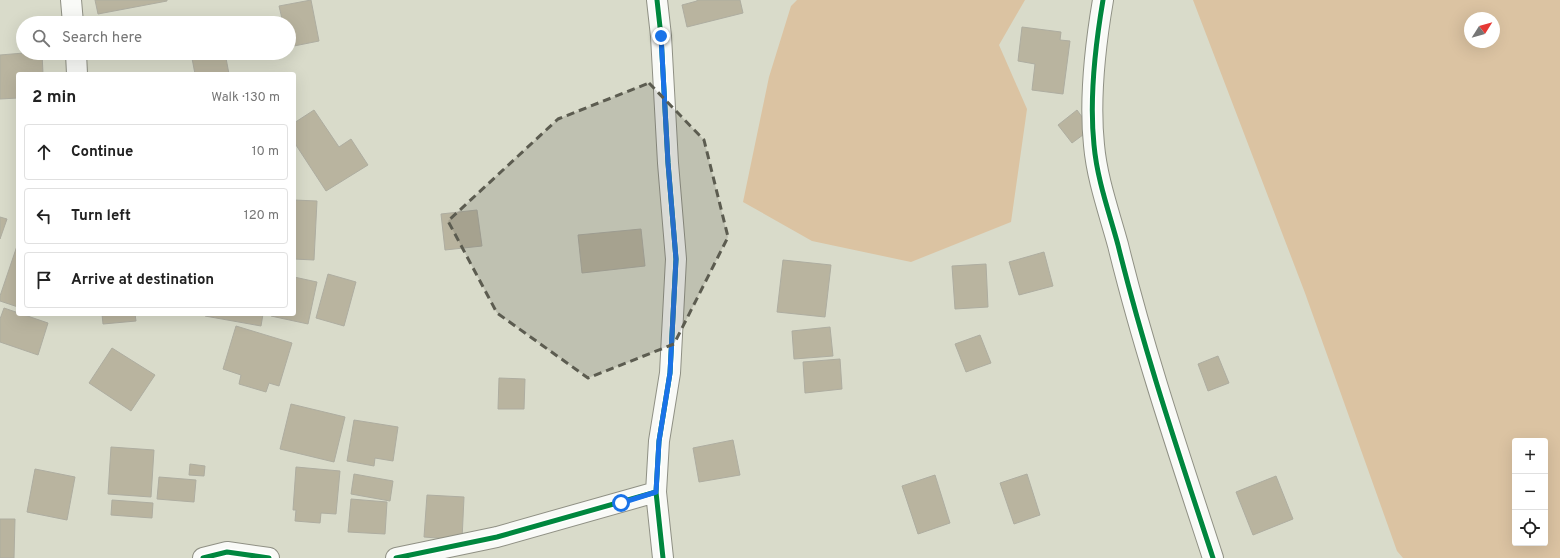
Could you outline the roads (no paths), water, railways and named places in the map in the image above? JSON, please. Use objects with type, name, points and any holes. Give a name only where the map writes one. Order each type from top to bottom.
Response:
[{"type":"street","points":[[71,0],[72,16]]},
{"type":"street","points":[[657,0],[661,36],[668,163],[676,259],[670,373],[659,441],[656,492],[664,558]]},
{"type":"street","points":[[1103,0],[1097,38],[1092,97],[1094,145],[1102,188],[1131,299],[1213,558]]},
{"type":"street","points":[[77,60],[78,72]]},
{"type":"street","points":[[396,558],[497,537],[656,492]]},
{"type":"street","points":[[203,558],[220,553],[233,552],[269,558]]}]
